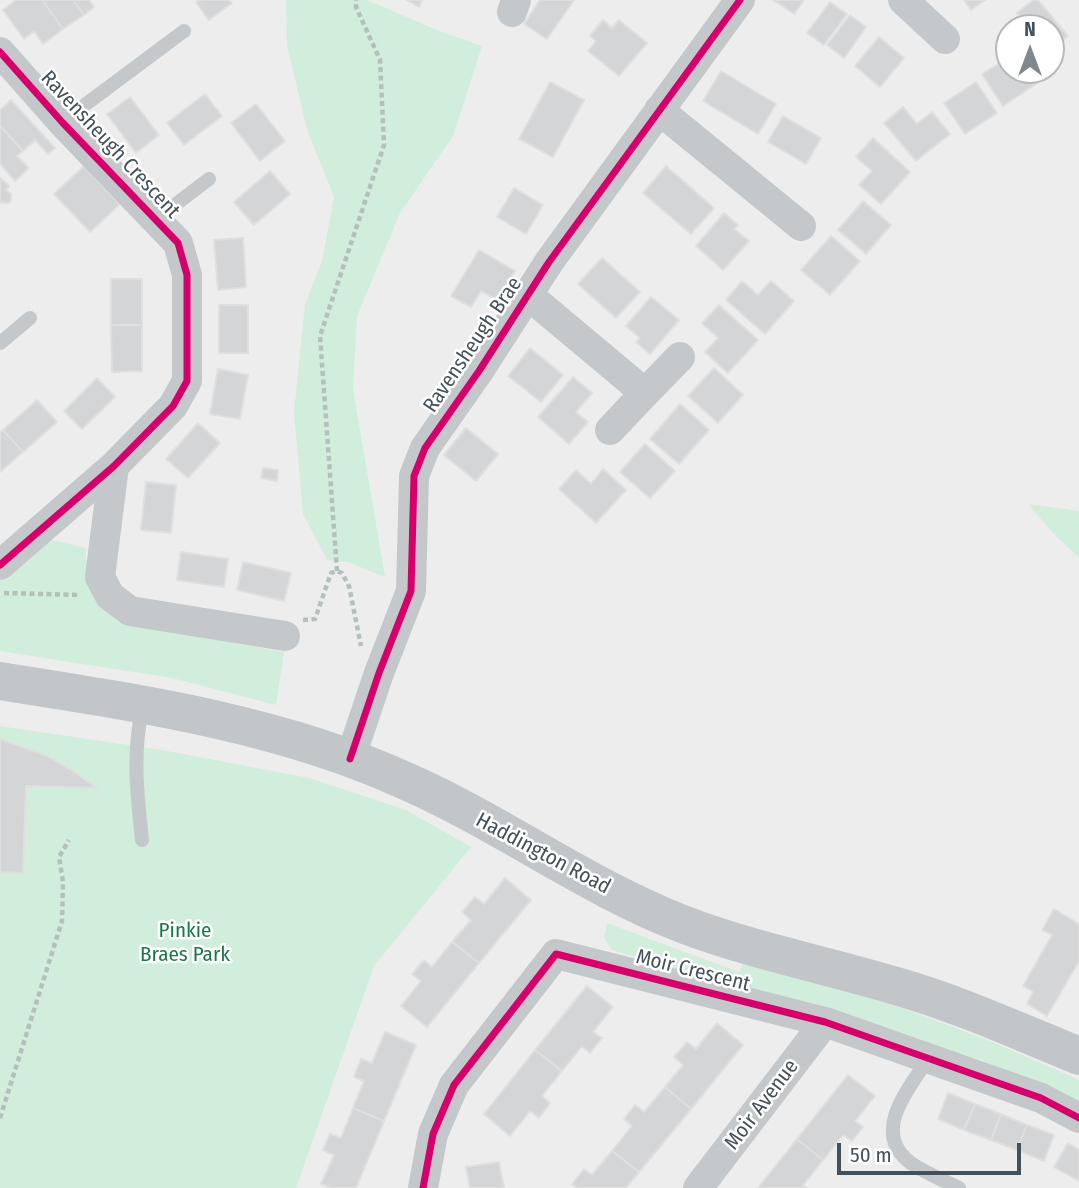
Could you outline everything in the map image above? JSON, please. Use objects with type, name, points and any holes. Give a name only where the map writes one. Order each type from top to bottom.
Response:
[{"type":"main road","name":"Haddington Road","points":[[0,681],[143,703],[257,730],[350,759],[408,782],[612,891],[682,924],[739,943],[950,1003],[1079,1056]]},
{"type":"street","name":"Ravensheugh Brae","points":[[350,759],[411,591],[414,476],[425,447],[528,295],[740,0]]},
{"type":"street","points":[[903,0],[945,38]]},
{"type":"street","name":"Ravensheugh Crescent","points":[[0,52],[62,122],[178,243],[187,275],[187,381],[173,406],[114,466],[0,565]]},
{"type":"street","points":[[660,110],[801,226]]},
{"type":"street","name":"Ravensheugh Brae","points":[[528,295],[645,393]]},
{"type":"street","points":[[610,429],[680,356]]},
{"type":"street","points":[[114,466],[100,577],[110,596],[130,611],[285,636]]},
{"type":"street","points":[[56,517],[106,532]]},
{"type":"street","name":"Moir Crescent","points":[[423,1188],[433,1134],[454,1085],[555,954],[825,1022],[1041,1098],[1079,1118]]},
{"type":"street","name":"Moir Avenue","points":[[698,1188],[825,1022]]},
{"type":"lane","points":[[62,122],[184,31]]},
{"type":"lane","points":[[155,220],[209,179]]},
{"type":"lane","points":[[0,343],[30,318]]},
{"type":"lane","points":[[142,840],[134,768],[143,703]]},
{"type":"lane","points":[[928,1059],[900,1103],[893,1122],[893,1139],[906,1160],[959,1188]]},
{"type":"path","points":[[337,571],[320,336],[384,145],[380,60],[356,7],[356,0]]},
{"type":"path","points":[[285,636],[300,620],[315,619],[331,573],[337,571],[342,573],[349,586],[363,656],[379,673]]},
{"type":"path","points":[[0,593],[110,596]]},
{"type":"path","points":[[0,1118],[62,920],[63,882],[59,857],[69,840]]},
{"type":"green space","points":[[286,0],[367,0],[482,46],[453,136],[400,213],[357,316],[353,389],[385,577],[348,562],[327,560],[303,514],[294,412],[305,304],[322,261],[334,197],[307,130],[287,45]]},
{"type":"green space","points":[[1028,504],[1079,511],[1079,558],[1054,534]]},
{"type":"green space","points":[[49,539],[85,548],[88,580],[118,622],[284,652],[276,705],[172,678],[0,651],[0,581]]},
{"type":"green space","name":"Pinkie Braes Park","points":[[0,726],[162,750],[309,778],[406,810],[471,847],[374,966],[296,1188],[0,1188]]},
{"type":"green space","points":[[607,923],[739,972],[743,964],[861,995],[990,1041],[1079,1080],[1079,1104],[1053,1090],[981,1060],[612,950],[604,938]]},
{"type":"building","points":[[16,0],[42,0],[63,29],[43,44],[34,31],[24,39],[3,10]]},
{"type":"building","points":[[42,0],[73,0],[84,15],[63,29]]},
{"type":"building","points":[[73,0],[89,0],[94,7],[84,15]]},
{"type":"building","points":[[228,0],[232,3],[209,20],[196,2]]},
{"type":"building","points":[[407,0],[422,0],[419,7]]},
{"type":"building","points":[[540,0],[574,0],[547,39],[524,24]]},
{"type":"building","points":[[773,0],[804,0],[794,14]]},
{"type":"building","points":[[964,0],[985,0],[971,10]]},
{"type":"building","points":[[1033,0],[1038,0],[1050,14],[1018,14]]},
{"type":"building","points":[[830,2],[847,14],[824,45],[807,33]]},
{"type":"building","points":[[850,15],[866,27],[844,58],[827,45]]},
{"type":"building","points":[[603,20],[612,28],[619,20],[647,43],[619,76],[588,51],[596,41],[590,36]]},
{"type":"building","points":[[879,37],[904,58],[880,87],[855,66]]},
{"type":"building","points":[[995,66],[995,84],[1036,84],[1003,106],[982,74]]},
{"type":"building","points":[[721,71],[776,104],[758,134],[703,101]]},
{"type":"building","points":[[550,82],[584,100],[553,157],[519,139]]},
{"type":"building","points":[[976,82],[997,113],[965,134],[944,103]]},
{"type":"building","points":[[205,94],[222,116],[184,145],[167,123]]},
{"type":"building","points":[[130,97],[159,135],[136,153],[107,114]]},
{"type":"building","points":[[11,100],[55,148],[48,154],[35,140],[23,151],[0,126],[0,110]]},
{"type":"building","points":[[256,104],[285,141],[260,161],[231,123]]},
{"type":"building","points":[[903,107],[917,124],[932,112],[950,134],[916,161],[884,123]]},
{"type":"building","points":[[783,116],[821,138],[806,164],[768,142]]},
{"type":"building","points":[[0,126],[23,151],[17,156],[29,168],[15,181],[0,164]]},
{"type":"building","points":[[873,138],[910,172],[881,204],[859,185],[872,171],[856,157]]},
{"type":"building","points":[[84,166],[120,204],[90,232],[54,194]]},
{"type":"building","points":[[666,166],[714,208],[691,234],[643,193]]},
{"type":"building","points":[[270,171],[290,194],[254,225],[234,202]]},
{"type":"building","points":[[0,178],[9,186],[6,190],[11,194],[11,200],[8,203],[0,202]]},
{"type":"building","points":[[514,188],[543,205],[526,234],[497,217]]},
{"type":"building","points":[[863,201],[891,225],[866,254],[838,230]]},
{"type":"building","points":[[724,213],[738,225],[734,229],[749,241],[723,270],[696,246]]},
{"type":"building","points":[[831,236],[860,261],[830,295],[801,270]]},
{"type":"building","points":[[243,238],[246,287],[218,290],[214,240]]},
{"type":"building","points":[[479,250],[515,271],[497,300],[481,291],[471,307],[451,296]]},
{"type":"building","points":[[602,258],[640,292],[616,318],[578,284]]},
{"type":"building","points":[[111,279],[142,279],[142,325],[111,325]]},
{"type":"building","points":[[742,281],[758,295],[771,281],[794,301],[765,334],[726,300]]},
{"type":"building","points":[[651,297],[679,320],[650,354],[636,342],[640,338],[626,326]]},
{"type":"building","points":[[219,305],[248,305],[248,353],[219,353]]},
{"type":"building","points":[[719,305],[758,340],[728,373],[705,352],[718,338],[702,323]]},
{"type":"building","points":[[111,325],[142,325],[142,371],[112,372]]},
{"type":"building","points":[[530,348],[563,375],[541,402],[508,376]]},
{"type":"building","points":[[714,368],[743,395],[718,423],[688,396]]},
{"type":"building","points":[[218,369],[248,375],[240,419],[210,414]]},
{"type":"building","points":[[573,377],[592,393],[576,412],[588,422],[569,444],[538,417]]},
{"type":"building","points":[[97,378],[115,397],[82,429],[64,411]]},
{"type":"building","points":[[37,400],[57,422],[23,452],[3,430]]},
{"type":"building","points":[[680,404],[709,430],[679,464],[650,439]]},
{"type":"building","points":[[198,423],[220,443],[188,478],[166,459]]},
{"type":"building","points":[[466,428],[498,454],[476,481],[444,455]]},
{"type":"building","points":[[3,430],[23,452],[0,472],[0,433]]},
{"type":"building","points":[[645,444],[675,471],[650,498],[620,472]]},
{"type":"building","points":[[263,468],[278,470],[277,481],[261,478]]},
{"type":"building","points":[[603,469],[626,490],[596,523],[559,489],[576,470],[591,484]]},
{"type":"building","points":[[146,482],[176,485],[171,533],[141,530]]},
{"type":"building","points":[[181,552],[228,559],[224,587],[177,580]]},
{"type":"building","points":[[243,562],[291,573],[284,601],[237,590]]},
{"type":"building","points":[[0,739],[47,756],[97,788],[26,786],[23,873],[0,872]]},
{"type":"building","points":[[505,878],[531,900],[479,963],[452,942],[471,920],[462,912],[475,897],[484,904]]},
{"type":"building","points":[[1054,909],[1079,924],[1079,961],[1047,1016],[1027,1004],[1033,992],[1023,986],[1052,935],[1042,930]]},
{"type":"building","points":[[452,942],[479,963],[427,1027],[401,1006],[421,981],[412,974],[424,960],[432,967]]},
{"type":"building","points":[[587,986],[613,1007],[593,1032],[602,1038],[590,1053],[582,1046],[562,1071],[535,1050]]},
{"type":"building","points":[[717,1023],[743,1045],[691,1109],[665,1087],[683,1065],[674,1057],[687,1042],[696,1049]]},
{"type":"building","points":[[385,1032],[416,1045],[384,1121],[353,1108],[364,1081],[354,1077],[361,1059],[372,1063]]},
{"type":"building","points":[[535,1050],[562,1071],[542,1096],[550,1103],[539,1118],[530,1111],[510,1136],[484,1114]]},
{"type":"building","points":[[848,1075],[875,1096],[855,1121],[863,1127],[852,1141],[843,1135],[823,1160],[797,1139]]},
{"type":"building","points":[[665,1087],[691,1109],[639,1172],[612,1151],[632,1126],[624,1119],[635,1105],[644,1112]]},
{"type":"building","points":[[948,1093],[975,1104],[964,1130],[938,1119]]},
{"type":"building","points":[[975,1104],[1001,1114],[991,1140],[964,1130]]},
{"type":"building","points":[[353,1108],[384,1121],[356,1188],[331,1188],[321,1184],[334,1155],[323,1150],[330,1134],[341,1138]]},
{"type":"building","points":[[1001,1114],[1027,1125],[1017,1150],[991,1140]]},
{"type":"building","points":[[1027,1125],[1054,1135],[1044,1161],[1017,1150]]},
{"type":"building","points":[[797,1139],[823,1160],[803,1185],[807,1188],[758,1188]]},
{"type":"building","points":[[1068,1143],[1079,1150],[1079,1181],[1054,1167]]},
{"type":"building","points":[[612,1151],[639,1172],[626,1188],[577,1188],[572,1184],[584,1169],[592,1175]]},
{"type":"building","points":[[499,1162],[504,1188],[470,1188],[466,1167]]},
{"type":"cycle path","points":[[350,759],[411,591],[414,476],[425,448],[479,371],[549,262],[740,0]]},
{"type":"cycle path","points":[[0,52],[62,122],[178,243],[187,275],[187,381],[173,406],[114,466],[0,565]]},
{"type":"cycle path","points":[[423,1188],[433,1134],[454,1085],[556,954],[825,1022],[1041,1098],[1079,1118]]}]
